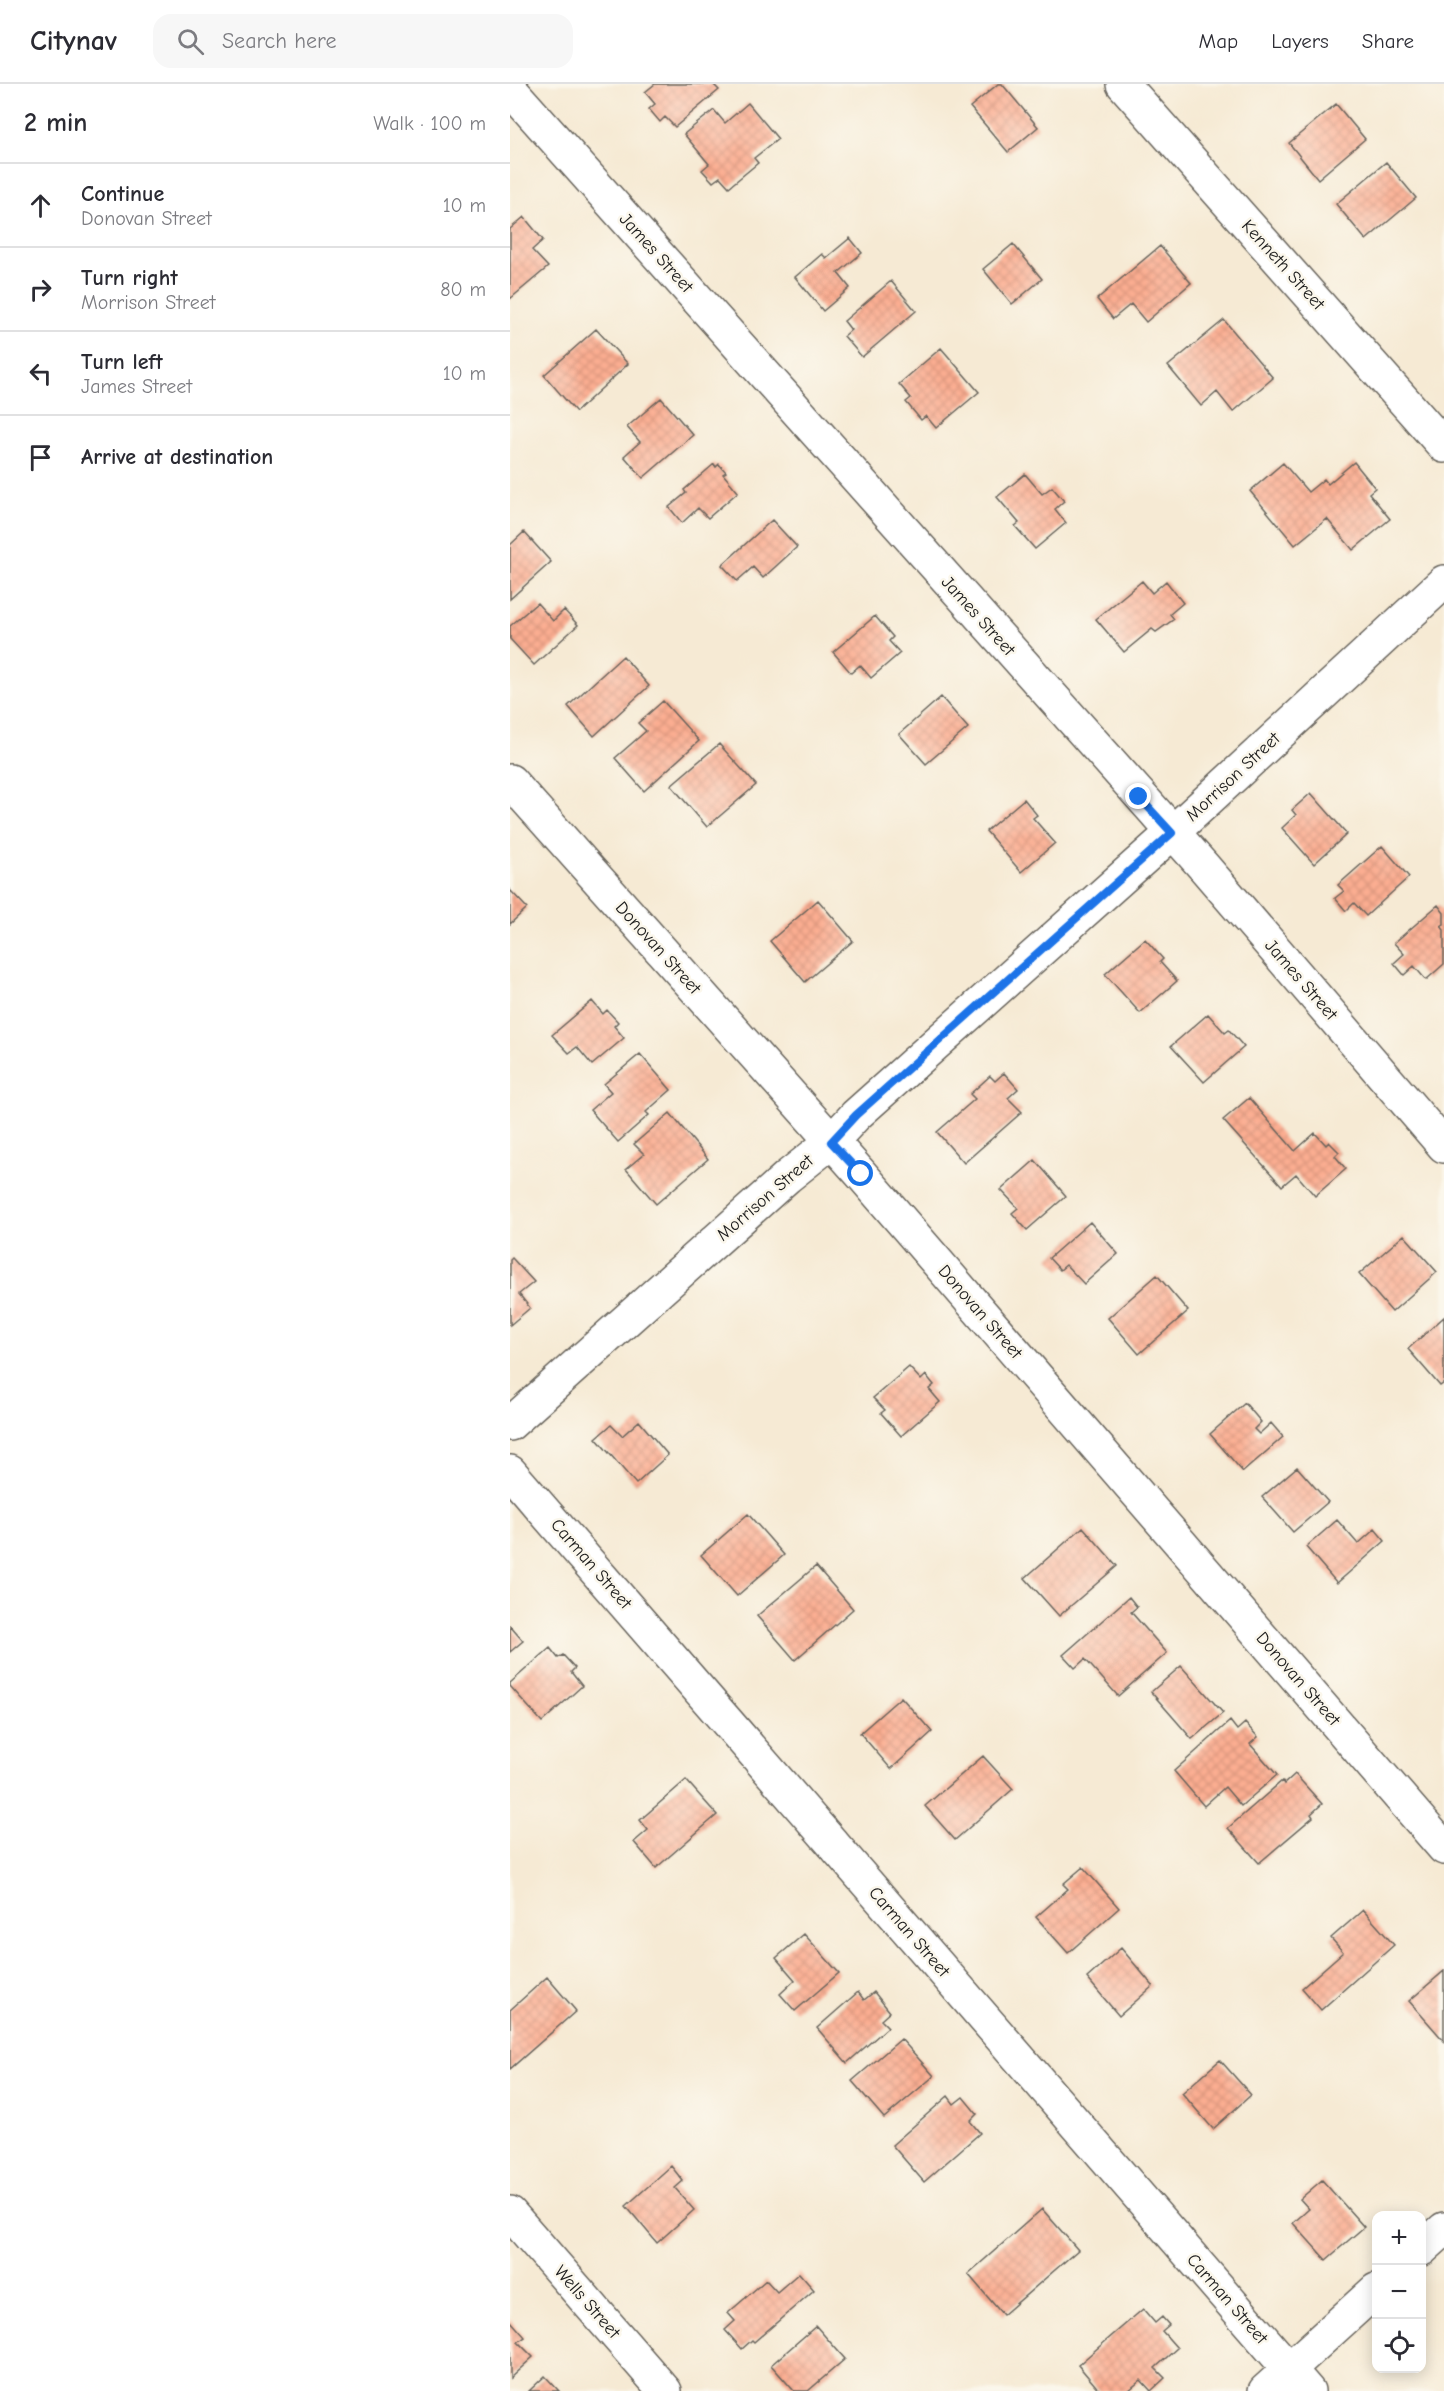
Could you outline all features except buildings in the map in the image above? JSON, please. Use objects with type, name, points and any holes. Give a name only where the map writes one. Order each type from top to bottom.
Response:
[{"type":"street","name":"Kenneth Street","points":[[1123,84],[1444,446]]},
{"type":"street","name":"James Street","points":[[510,89],[1172,833],[1444,1146]]},
{"type":"street","name":"Morrison Street","points":[[510,1424],[787,1177],[831,1142],[856,1115],[1172,833],[1444,582]]},
{"type":"street","name":"Donovan Street","points":[[510,781],[861,1174],[1444,1848]]},
{"type":"street","name":"Carman Street","points":[[510,1472],[1298,2380]]},
{"type":"street","name":"Wells Street","points":[[510,2213],[665,2391]]},
{"type":"street","points":[[1426,2245],[1444,2229]]},
{"type":"street","points":[[1265,2391],[1298,2380],[1372,2296]]},
{"type":"route","points":[[861,1174],[831,1142],[856,1115],[1172,833],[1139,797]]}]
